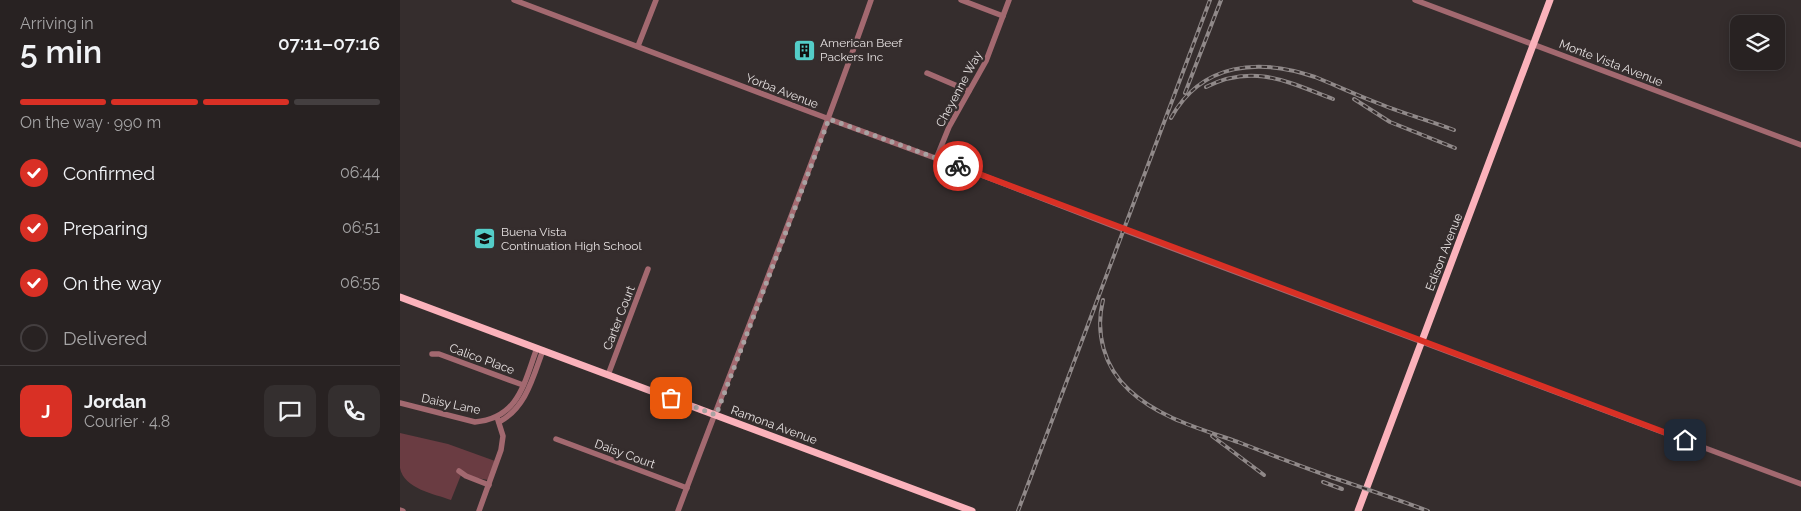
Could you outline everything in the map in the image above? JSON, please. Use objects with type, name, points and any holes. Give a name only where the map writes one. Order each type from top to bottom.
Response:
[{"type":"main road","name":"Edison Avenue","points":[[1358,511],[1550,0]]},
{"type":"main road","name":"Ramona Avenue","points":[[400,297],[972,511]]},
{"type":"street","name":"Yorba Avenue","points":[[514,0],[1801,484]]},
{"type":"street","points":[[638,46],[656,0]]},
{"type":"street","points":[[678,511],[829,119],[871,0]]},
{"type":"street","points":[[961,0],[1003,16]]},
{"type":"street","name":"Cheyenne Way","points":[[936,159],[949,127],[986,61],[1009,0]]},
{"type":"street","name":"Monte Vista Avenue","points":[[1415,0],[1801,145]]},
{"type":"street","points":[[927,73],[969,91]]},
{"type":"street","name":"Carter Court","points":[[608,375],[648,269]]},
{"type":"street","points":[[498,420],[512,407],[540,349]]},
{"type":"street","points":[[498,420],[514,412],[520,404],[540,349]]},
{"type":"street","name":"Calico Place","points":[[432,354],[439,354],[524,385]]},
{"type":"street","name":"Daisy Lane","points":[[400,403],[475,422],[498,420]]},
{"type":"street","points":[[479,511],[502,450],[503,436],[498,420]]},
{"type":"street","name":"Daisy Court","points":[[556,440],[687,488]]},
{"type":"street","points":[[459,471],[466,476],[489,485]]},
{"type":"shaded area","points":[[400,433],[448,444],[495,461],[488,480],[461,475],[451,500],[421,490],[407,481],[400,468]]},
{"type":"railway","points":[[1018,511],[1210,0]]},
{"type":"railway","points":[[1185,93],[1221,0]]},
{"type":"railway","points":[[1171,118],[1184,99],[1199,85],[1215,75],[1234,69],[1253,67],[1294,71],[1315,77],[1385,106],[1454,130]]},
{"type":"railway","points":[[1206,87],[1239,76],[1255,76],[1285,81],[1333,99]]},
{"type":"railway","points":[[1354,99],[1390,122],[1455,148]]},
{"type":"railway","points":[[1103,300],[1100,325],[1101,337],[1113,371],[1129,390],[1153,408],[1181,422],[1428,511]]},
{"type":"railway","points":[[1212,436],[1264,475]]},
{"type":"railway","points":[[1323,482],[1342,489]]},
{"type":"way so far","points":[[671,398],[716,415],[763,287],[781,246],[829,119],[958,166]]},
{"type":"place","name":"American Beef Packers Inc","points":[[804,50]]},
{"type":"place","name":"Buena Vista Continuation High School","points":[[485,239]]},
{"type":"route","points":[[958,166],[1685,440]]}]
